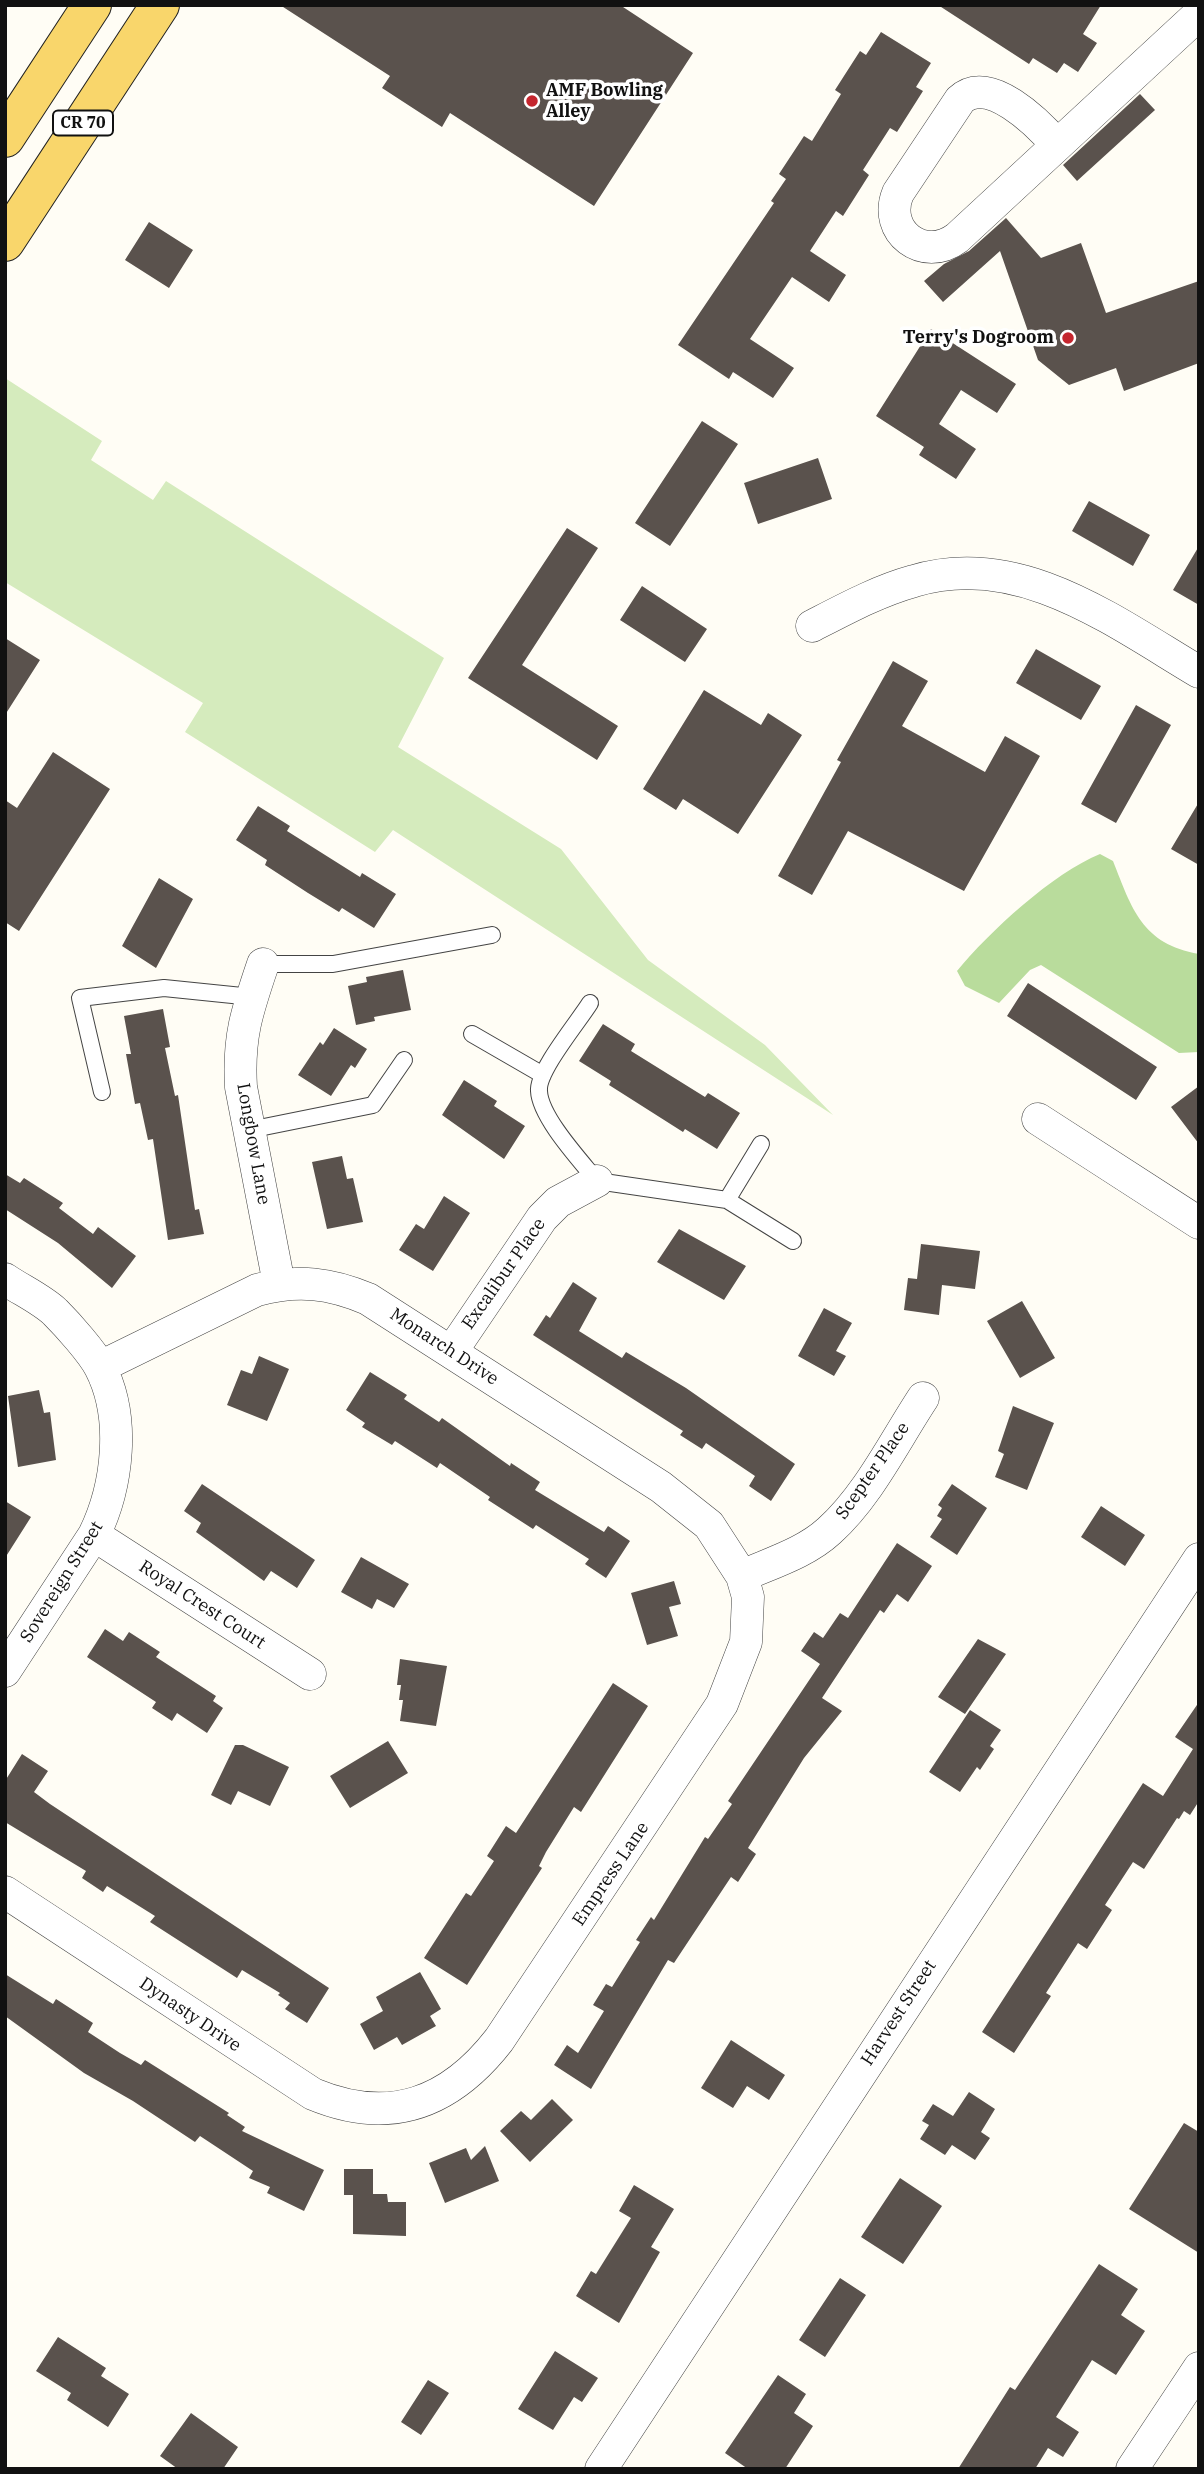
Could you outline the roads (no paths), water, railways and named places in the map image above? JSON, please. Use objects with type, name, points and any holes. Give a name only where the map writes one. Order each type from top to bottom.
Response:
[{"type":"main road","name":"CR 70","points":[[5,138],[92,5]]},
{"type":"main road","name":"CR 70","points":[[5,242],[160,5]]},
{"type":"street","points":[[1058,145],[1036,122],[992,93],[981,90],[969,92],[957,103],[898,192],[894,209],[897,226],[908,240],[918,246],[935,248],[947,245],[1058,145],[1199,14]]},
{"type":"street","points":[[812,626],[869,597],[915,580],[971,573],[1003,576],[1063,594],[1199,672]]},
{"type":"street","name":"Longbow Lane","points":[[263,964],[242,1024],[239,1058],[249,1130],[279,1284]]},
{"type":"street","points":[[1038,1119],[1199,1223]]},
{"type":"street","name":"Excalibur Place","points":[[452,1351],[542,1218],[558,1202],[597,1181]]},
{"type":"street","points":[[5,1279],[54,1312],[100,1367]]},
{"type":"street","name":"Monarch Drive","points":[[100,1367],[257,1290],[279,1284],[312,1283],[340,1287],[368,1299],[452,1351],[687,1505],[709,1525],[742,1576]]},
{"type":"street","name":"Sovereign Street","points":[[5,1671],[103,1517],[117,1440],[110,1399],[100,1367]]},
{"type":"street","name":"Scepter Place","points":[[742,1576],[810,1545],[829,1531],[859,1495],[923,1398]]},
{"type":"street","name":"Royal Crest Court","points":[[94,1535],[310,1674]]},
{"type":"street","name":"Harvest Street","points":[[601,2469],[1199,1559]]},
{"type":"street","name":"Empress Lane","points":[[386,2108],[413,2105],[436,2096],[469,2074],[486,2057],[657,1804],[722,1704],[736,1675],[746,1642],[748,1620],[748,1597],[742,1576]]},
{"type":"street","name":"Dynasty Drive","points":[[5,1892],[291,2082],[336,2103],[386,2108]]},
{"type":"street","points":[[1132,2469],[1198,2371]]},
{"type":"lane","points":[[263,964],[333,964],[492,935]]},
{"type":"lane","points":[[102,1092],[80,998],[164,988],[252,997]]},
{"type":"lane","points":[[590,1003],[543,1075],[539,1091],[556,1130],[597,1181],[727,1200],[793,1241]]},
{"type":"lane","points":[[472,1034],[543,1075]]},
{"type":"lane","points":[[249,1130],[373,1105],[404,1060]]},
{"type":"lane","points":[[727,1200],[761,1144]]},
{"type":"place","name":"AMF Bowling Alley","points":[[532,101]]},
{"type":"place","name":"Terry's Dogroom","points":[[1068,338]]}]
